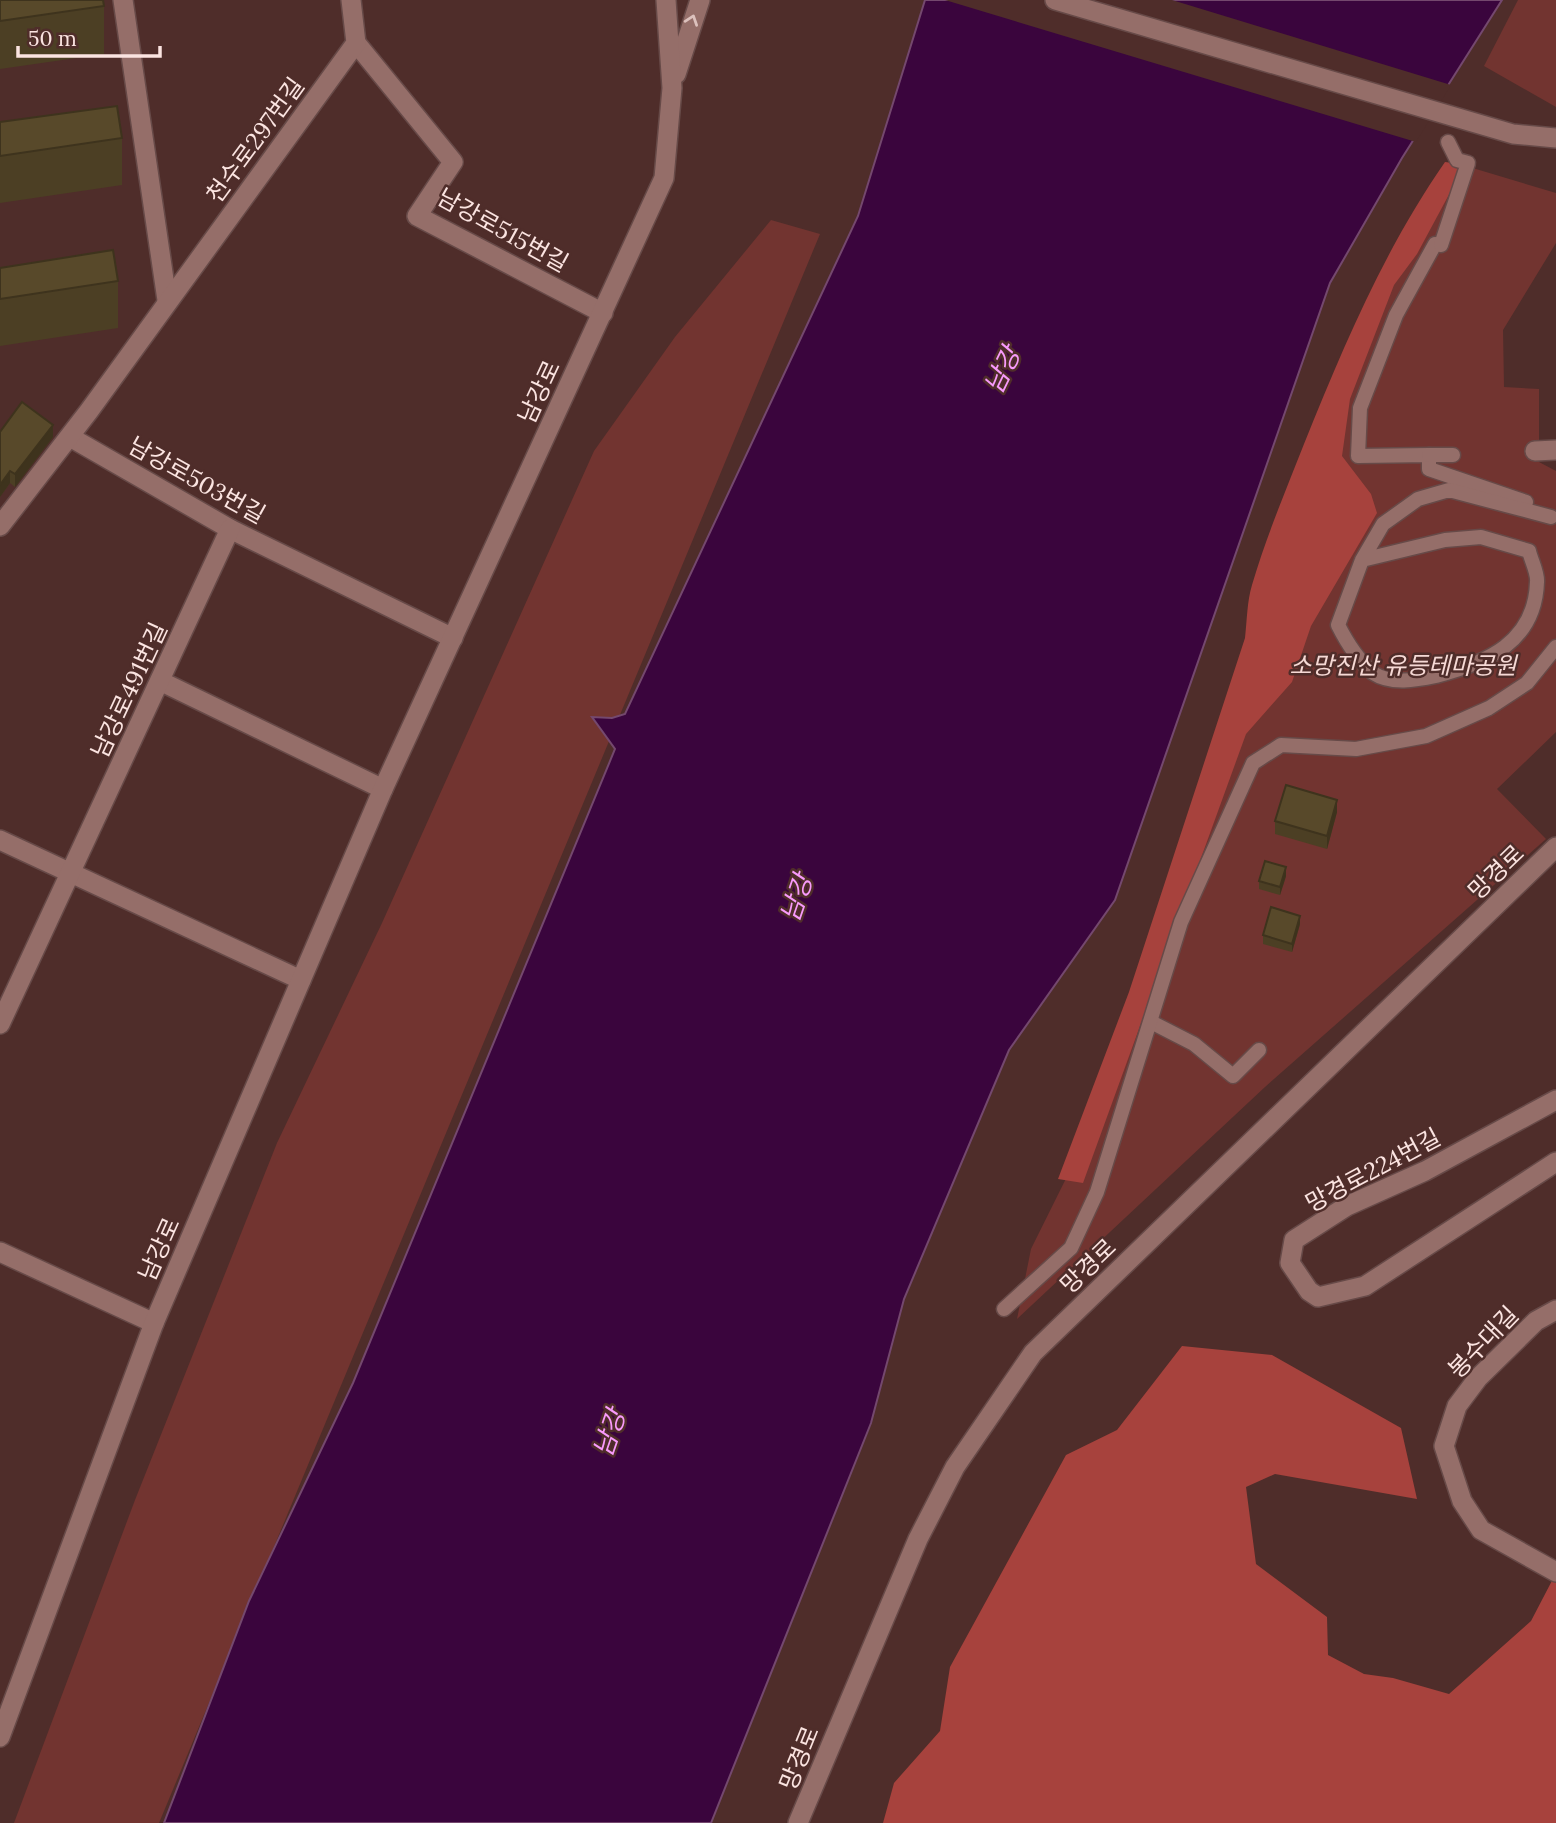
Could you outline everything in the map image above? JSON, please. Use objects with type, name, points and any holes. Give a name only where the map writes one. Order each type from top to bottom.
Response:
[{"type":"street","points":[[0,526],[70,437],[167,300],[122,0]]},
{"type":"street","points":[[351,0],[356,44]]},
{"type":"street","name":"남강로","points":[[0,1737],[154,1323],[383,789],[664,178],[672,88],[666,0]]},
{"type":"street","points":[[672,88],[699,0]]},
{"type":"street","points":[[1055,0],[1556,146]]},
{"type":"street","name":"천수로297번길","points":[[167,300],[356,44]]},
{"type":"street","name":"남강로515번길","points":[[356,44],[453,162],[416,216],[603,313]]},
{"type":"street","points":[[1513,134],[1556,138]]},
{"type":"street","points":[[1448,142],[1457,160],[1468,163],[1438,245],[1396,315],[1360,408],[1358,456],[1453,456]]},
{"type":"street","name":"남강로503번길","points":[[70,437],[230,529],[453,638]]},
{"type":"street","points":[[1535,451],[1556,450]]},
{"type":"street","points":[[1429,456],[1429,469],[1502,492],[1553,522]]},
{"type":"street","points":[[1362,560],[1445,540],[1481,537],[1529,551],[1538,581],[1530,617],[1503,651],[1476,666],[1410,682],[1375,674],[1346,642],[1338,625],[1362,560],[1383,524],[1418,499],[1449,490],[1553,522]]},
{"type":"street","name":"남강로491번길","points":[[0,1024],[230,529]]},
{"type":"street","points":[[1004,1309],[1071,1248],[1097,1192],[1181,922],[1254,763],[1281,745],[1356,749],[1426,736],[1489,708],[1527,683],[1556,647]]},
{"type":"street","points":[[160,681],[383,789]]},
{"type":"street","points":[[0,840],[301,980]]},
{"type":"street","name":"망경로","points":[[798,1823],[918,1539],[954,1467],[1033,1353],[1556,847]]},
{"type":"street","points":[[1151,1022],[1194,1044],[1233,1076],[1259,1050]]},
{"type":"street","name":"망경로224번길","points":[[1556,1100],[1425,1171],[1347,1206],[1294,1240],[1290,1263],[1308,1291],[1318,1297],[1365,1286],[1556,1161]]},
{"type":"street","points":[[0,1252],[154,1323]]},
{"type":"street","name":"봉수대길","points":[[1556,1310],[1536,1321],[1478,1378],[1457,1406],[1444,1446],[1462,1501],[1481,1530],[1556,1572]]},
{"type":"green space","points":[[1518,0],[1556,0],[1556,107],[1484,66]]},
{"type":"green space","name":"소망진산 유등테마공원","points":[[1466,166],[1556,193],[1556,243],[1503,330],[1504,387],[1539,389],[1539,462],[1556,471],[1556,732],[1497,789],[1546,839],[1265,1087],[1017,1319],[1031,1249],[1100,1110],[1390,254]]},
{"type":"green space","points":[[771,220],[820,234],[159,1823],[14,1823],[135,1500],[277,1143],[382,923],[594,451],[675,337]]},
{"type":"shaded area","points":[[1445,162],[1461,164],[1460,174],[1417,254],[1394,285],[1350,399],[1342,456],[1371,494],[1377,513],[1311,626],[1292,682],[1246,734],[1083,1183],[1058,1179],[1129,992],[1245,638],[1250,591],[1276,514],[1334,371],[1367,299],[1403,229]]},
{"type":"shaded area","points":[[1182,1346],[1272,1355],[1401,1428],[1417,1499],[1275,1474],[1246,1487],[1256,1564],[1327,1617],[1328,1655],[1364,1674],[1393,1678],[1449,1694],[1531,1621],[1556,1573],[1556,1823],[883,1823],[894,1783],[940,1731],[950,1667],[1066,1455],[1117,1430]]},
{"type":"water","name":"남강","points":[[925,0],[1502,0],[1402,158],[1330,283],[1115,900],[1009,1050],[904,1299],[871,1423],[711,1823],[164,1823],[249,1601],[353,1383],[615,749],[592,717],[612,718],[625,714],[858,216]]},
{"type":"pier","points":[[945,0],[1172,0],[1451,85],[1416,142]]},
{"type":"building","points":[[0,0],[103,0],[104,6],[0,21]]},
{"type":"building","points":[[117,106],[122,138],[0,156],[0,122]]},
{"type":"building","points":[[113,250],[118,281],[0,299],[0,268]]},
{"type":"building","points":[[22,402],[53,425],[15,474],[10,471],[0,485],[0,432]]},
{"type":"building","points":[[1286,785],[1337,800],[1327,836],[1275,821]]},
{"type":"building","points":[[1265,861],[1286,867],[1280,887],[1259,881]]},
{"type":"building","points":[[1271,907],[1300,916],[1292,944],[1263,935]]}]
